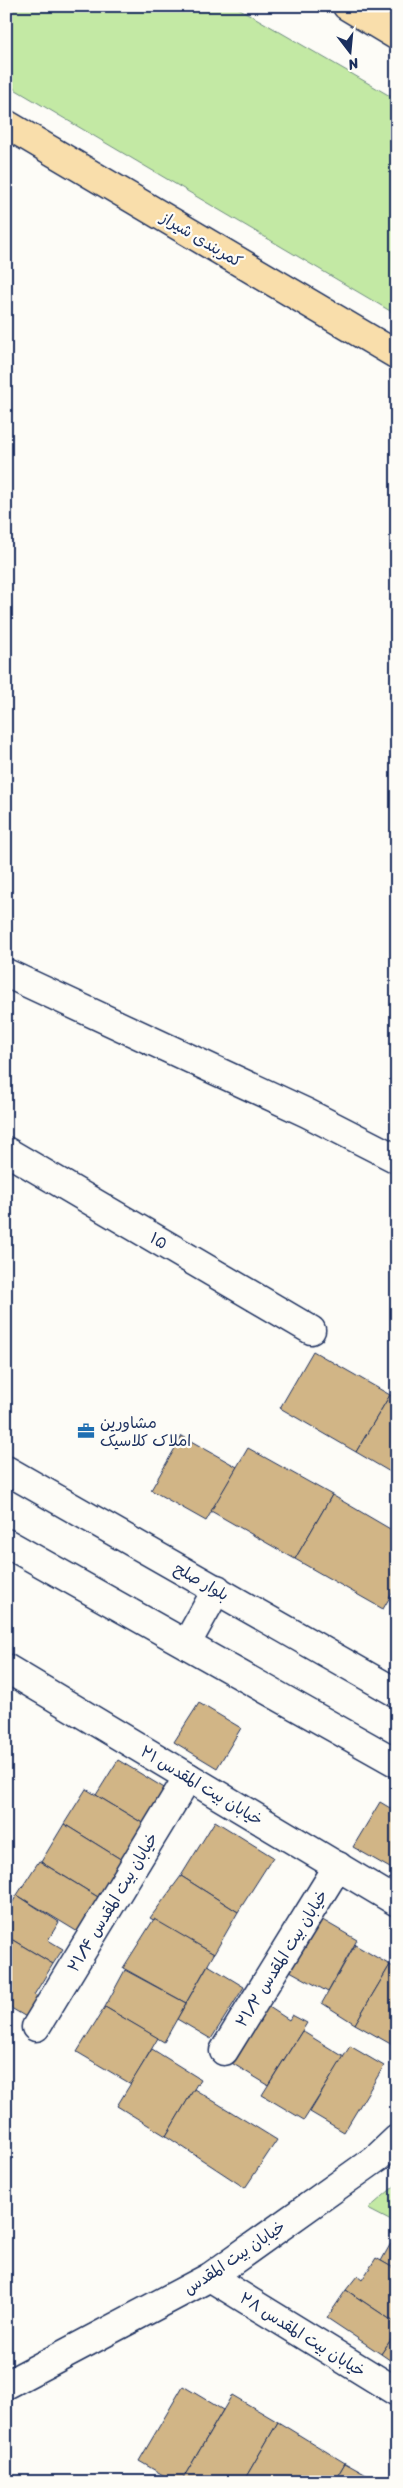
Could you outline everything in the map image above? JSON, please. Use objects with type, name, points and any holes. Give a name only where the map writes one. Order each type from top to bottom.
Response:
[{"type":"highway","points":[[348,6],[397,36]]},
{"type":"highway","name":"کمربندی شیراز","points":[[6,124],[397,355]]},
{"type":"street","points":[[6,973],[307,1113],[397,1159]]},
{"type":"street","name":"۱۵","points":[[6,1151],[312,1330]]},
{"type":"street","name":"بلوار صلح","points":[[6,1470],[397,1693]]},
{"type":"street","points":[[6,1543],[187,1643],[397,1763]]},
{"type":"street","points":[[187,1643],[217,1589]]},
{"type":"street","name":"خیابان بیت المقدس ۲۱","points":[[6,1668],[397,1902]]},
{"type":"street","name":"خیابان بیت المقدس ۲۱/۴","points":[[36,2027],[188,1777]]},
{"type":"street","name":"خیابان بیت المقدس ۲۱/۲","points":[[224,2050],[338,1866]]},
{"type":"street","name":"خیابان بیت المقدس","points":[[6,2385],[210,2277],[378,2157],[397,2138]]},
{"type":"street","name":"خیابان بیت المقدس ۲۸","points":[[210,2277],[397,2392]]},
{"type":"green space","points":[[6,6],[235,6],[397,100],[397,315],[6,84]]},
{"type":"green space","points":[[397,2184],[397,2224],[368,2209]]},
{"type":"building","points":[[313,1351],[390,1395],[356,1452],[280,1408]]},
{"type":"building","points":[[390,1395],[397,1399],[397,1476],[356,1452]]},
{"type":"building","points":[[182,1436],[237,1467],[206,1521],[151,1490]]},
{"type":"building","points":[[248,1448],[332,1495],[295,1559],[211,1511]]},
{"type":"building","points":[[332,1495],[397,1533],[397,1585],[383,1609],[295,1559]]},
{"type":"building","points":[[199,1703],[241,1728],[217,1768],[174,1742]]},
{"type":"building","points":[[118,1760],[166,1789],[144,1824],[96,1795]]},
{"type":"building","points":[[86,1789],[144,1824],[122,1860],[64,1824]]},
{"type":"building","points":[[380,1802],[397,1812],[397,1872],[353,1847]]},
{"type":"building","points":[[215,1821],[273,1857],[238,1912],[181,1876]]},
{"type":"building","points":[[64,1824],[122,1860],[98,1897],[41,1862]]},
{"type":"building","points":[[39,1861],[98,1897],[78,1932],[17,1895]]},
{"type":"building","points":[[181,1876],[238,1912],[214,1954],[150,1918]]},
{"type":"building","points":[[17,1895],[59,1922],[48,1940],[63,1949],[53,1964],[6,1936],[6,1913]]},
{"type":"building","points":[[319,1918],[357,1940],[328,1992],[290,1971]]},
{"type":"building","points":[[154,1919],[214,1954],[186,2003],[123,1968]]},
{"type":"building","points":[[6,1936],[53,1964],[34,1995],[41,1998],[28,2018],[6,2005]]},
{"type":"building","points":[[355,1945],[390,1965],[355,2024],[322,2003]]},
{"type":"building","points":[[208,1965],[244,1987],[211,2039],[177,2019]]},
{"type":"building","points":[[390,1965],[397,1969],[396,2047],[355,2024]]},
{"type":"building","points":[[125,1970],[186,2003],[164,2042],[105,2007]]},
{"type":"building","points":[[266,2005],[289,2020],[292,2015],[307,2023],[268,2085],[230,2062]]},
{"type":"building","points":[[105,2007],[158,2038],[131,2084],[77,2052]]},
{"type":"building","points":[[302,2031],[344,2057],[304,2120],[262,2095]]},
{"type":"building","points":[[350,2046],[384,2066],[344,2132],[310,2112]]},
{"type":"building","points":[[152,2049],[200,2079],[166,2136],[117,2106]]},
{"type":"building","points":[[194,2089],[277,2140],[245,2188],[166,2136]]},
{"type":"building","points":[[395,2236],[397,2236],[397,2270],[381,2261]]},
{"type":"building","points":[[376,2258],[397,2270],[397,2324],[346,2290],[357,2276],[362,2280]]},
{"type":"building","points":[[346,2290],[397,2324],[397,2331],[381,2354],[327,2318]]},
{"type":"building","points":[[397,2331],[397,2365],[381,2354]]},
{"type":"building","points":[[183,2386],[223,2410],[181,2482],[175,2482],[139,2461]]},
{"type":"building","points":[[232,2395],[278,2422],[243,2482],[181,2482]]},
{"type":"building","points":[[278,2422],[345,2463],[334,2482],[243,2482]]},
{"type":"building","points":[[345,2463],[379,2482],[334,2482]]},
{"type":"place","name":"مشاورین املاک کلاسیک","points":[[86,1431]]}]
